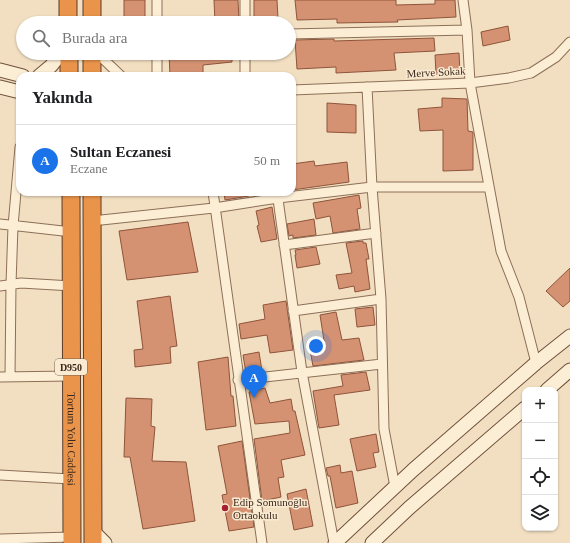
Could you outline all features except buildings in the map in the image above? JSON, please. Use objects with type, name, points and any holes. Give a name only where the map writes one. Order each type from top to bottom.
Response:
[{"type":"highway","points":[[68,0],[68,16]]},
{"type":"highway","points":[[92,0],[92,16]]},
{"type":"highway","points":[[69,60],[69,72]]},
{"type":"highway","points":[[92,60],[92,72]]},
{"type":"highway","name":"Tortum Yolu Caddesi","points":[[71,196],[72,540]]},
{"type":"highway","name":"Tortum Yolu Caddesi","points":[[92,196],[97,539]]},
{"type":"main road","points":[[44,72],[56,60]]},
{"type":"main road","points":[[0,70],[16,74]]},
{"type":"main road","points":[[0,87],[16,91]]},
{"type":"main road","points":[[334,543],[395,487],[536,363],[570,336]]},
{"type":"main road","points":[[550,387],[570,370]]},
{"type":"main road","points":[[372,543],[408,508],[522,411]]},
{"type":"street","points":[[157,0],[157,16]]},
{"type":"street","points":[[245,0],[245,16]]},
{"type":"street","points":[[463,0],[467,30],[470,83],[501,251],[519,297],[536,363]]},
{"type":"street","points":[[296,34],[467,30]]},
{"type":"street","name":"Merve Sokak","points":[[296,90],[470,83],[509,78],[531,73],[556,56],[570,42]]},
{"type":"street","points":[[104,60],[117,72]]},
{"type":"street","points":[[157,60],[158,72]]},
{"type":"street","points":[[245,60],[246,72]]},
{"type":"street","points":[[367,87],[372,187],[381,299],[384,429],[395,487]]},
{"type":"street","points":[[296,193],[372,187],[489,187]]},
{"type":"street","points":[[10,376],[11,284],[16,192]]},
{"type":"street","points":[[213,196],[262,543]]},
{"type":"street","points":[[92,221],[214,208],[273,196]]},
{"type":"street","points":[[278,196],[302,372],[334,543]]},
{"type":"street","points":[[0,224],[72,232]]},
{"type":"street","points":[[284,245],[376,233]]},
{"type":"street","points":[[0,286],[21,283],[72,286]]},
{"type":"street","points":[[294,311],[381,299]]},
{"type":"street","points":[[238,380],[382,364]]},
{"type":"street","points":[[0,377],[71,376]]},
{"type":"street","points":[[0,475],[71,479]]},
{"type":"street","points":[[0,539],[72,540]]},
{"type":"place","name":"Sultan Eczanesi","points":[[254,398]]},
{"type":"place","name":"Edip Somunoğlu Ortaokulu","points":[[225,508]]}]
